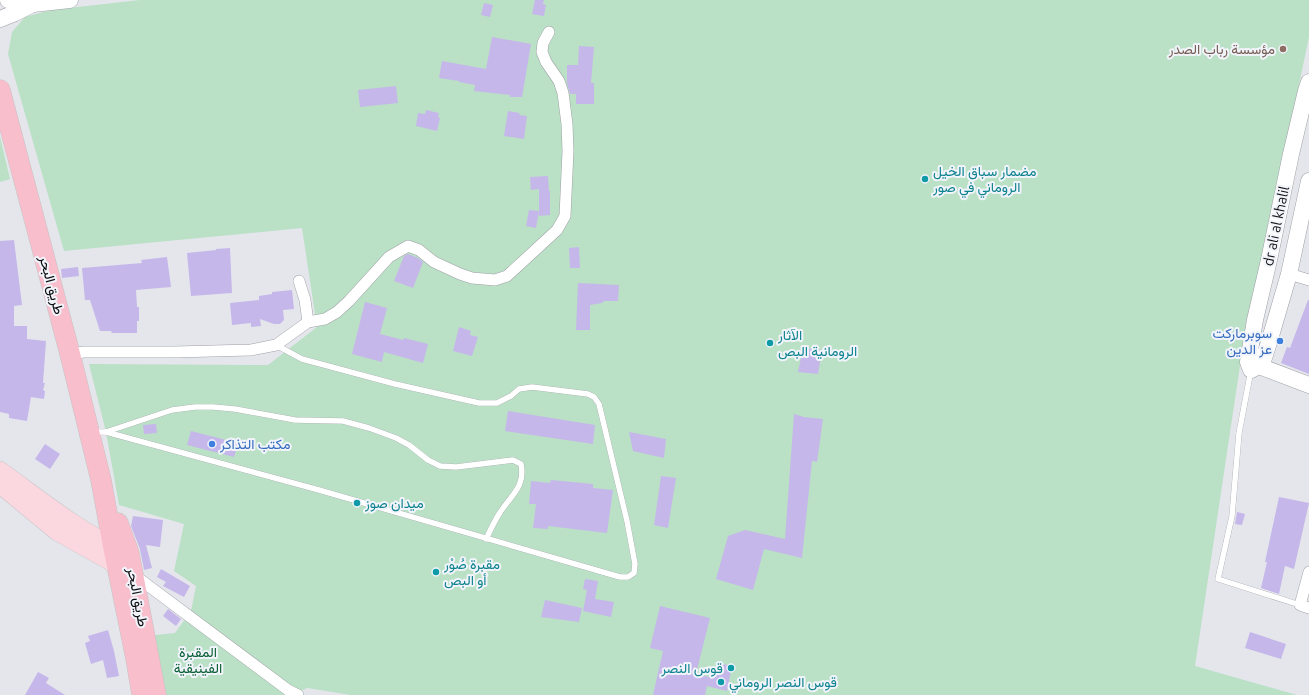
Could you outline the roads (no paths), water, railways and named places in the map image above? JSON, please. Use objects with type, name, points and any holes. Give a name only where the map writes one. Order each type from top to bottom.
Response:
[{"type":"highway","name":"طريق البحر","points":[[0,90],[70,354],[98,432],[101,480],[119,555],[142,695]]},
{"type":"highway","name":"طريق البحر","points":[[119,555],[134,575],[156,695]]},
{"type":"main road","points":[[0,470],[119,555]]},
{"type":"main road","points":[[0,485],[57,532],[119,555]]},
{"type":"street","points":[[8,0],[33,4],[70,0]]},
{"type":"street","points":[[0,19],[15,14],[33,4]]},
{"type":"street","points":[[70,354],[84,352],[251,350],[276,345],[308,322],[324,319],[337,312],[389,257],[408,246],[419,250],[434,262],[472,278],[495,280],[507,276],[557,230],[565,216],[568,130],[563,93],[559,82],[546,62],[542,52],[543,43],[549,32]]},
{"type":"street","name":"dr ali al khalil","points":[[1252,366],[1255,320],[1291,154],[1309,82]]},
{"type":"street","points":[[1252,366],[1263,361],[1280,307],[1289,274],[1308,185],[1286,182]]},
{"type":"street","points":[[1289,274],[1309,280]]},
{"type":"street","points":[[299,282],[305,300],[308,322]]},
{"type":"street","points":[[1259,302],[1280,307]]},
{"type":"street","points":[[1252,366],[1309,385]]},
{"type":"street","points":[[1305,607],[1309,572]]},
{"type":"street","points":[[134,575],[288,690],[298,695]]},
{"type":"lane","points":[[98,432],[319,490],[620,577],[628,576],[634,573],[635,564],[627,521],[599,404],[594,398],[580,393],[532,387],[519,389],[512,396],[497,403],[480,403],[395,384],[302,359],[276,345]]},
{"type":"lane","points":[[1252,366],[1239,432],[1232,516],[1218,579],[1305,607]]},
{"type":"lane","points":[[98,432],[172,410],[195,407],[213,407],[235,409],[295,420],[343,421],[369,428],[396,438],[409,445],[428,460],[440,466],[456,467],[513,460],[521,464],[523,473],[520,485],[499,514],[486,539]]},
{"type":"place","name":"مؤسسة رباب الصدر","points":[[1283,49]]},
{"type":"place","name":"مضمار سباق الخيل الروماني في صور","points":[[925,179]]},
{"type":"place","name":"سوبرماركت عز الدين","points":[[1280,341]]},
{"type":"place","name":"الآثار الرومانية البص","points":[[770,343]]},
{"type":"place","name":"مكتب التذاكر","points":[[212,444]]},
{"type":"place","name":"ميدان صوز","points":[[357,503]]},
{"type":"place","name":"مقبرة صُوْر أو البص","points":[[436,572]]},
{"type":"place","name":"قوس النصر","points":[[731,668]]},
{"type":"place","name":"قوس النصر الروماني","points":[[721,682]]},
{"type":"park label","name":"المقبرة الفينيقية","points":[[198,660]]}]
